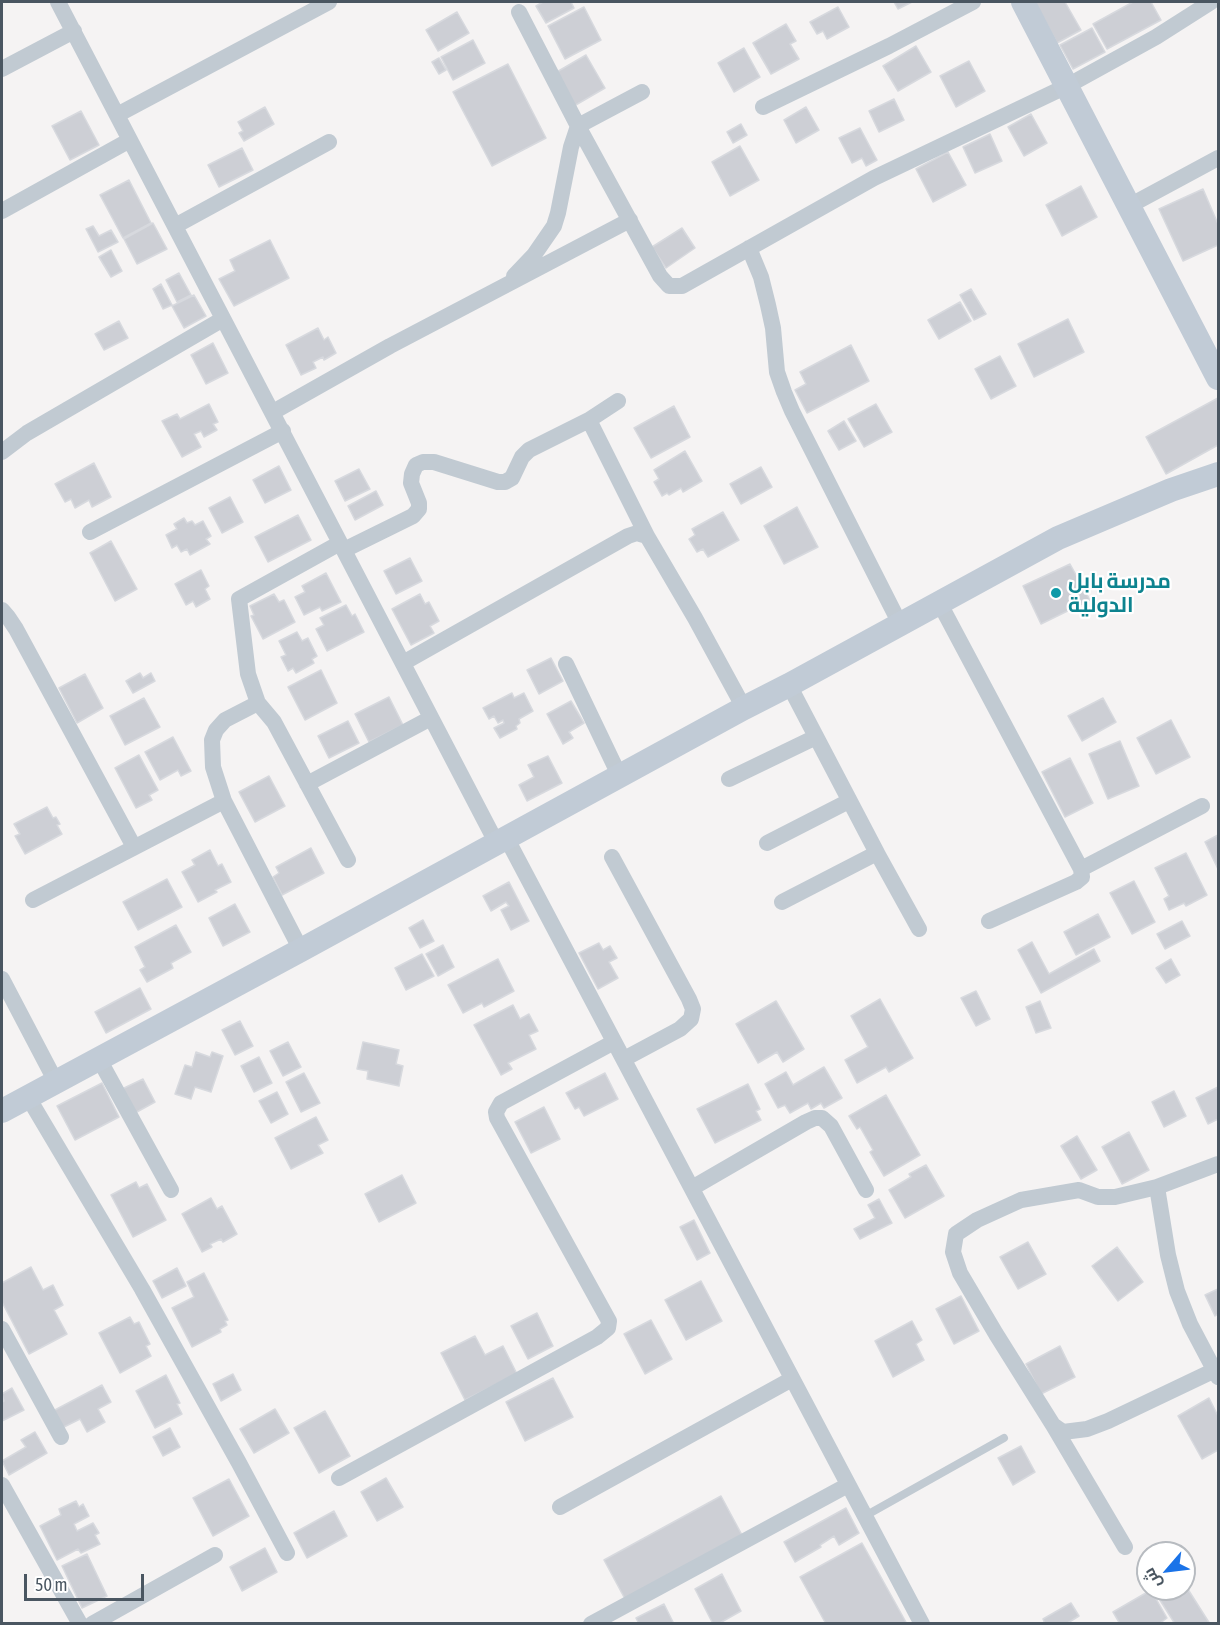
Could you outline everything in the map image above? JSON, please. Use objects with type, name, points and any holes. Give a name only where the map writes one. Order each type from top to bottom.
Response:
[{"type":"main road","points":[[1023,2],[1129,206],[1212,348],[1218,378]]},
{"type":"main road","points":[[2,1111],[502,842],[1058,538],[1171,490],[1218,474]]},
{"type":"street","points":[[58,2],[283,430],[431,718],[624,1059],[922,1623]]},
{"type":"street","points":[[117,115],[329,2]]},
{"type":"street","points":[[763,107],[973,2]]},
{"type":"street","points":[[519,12],[660,276],[669,286],[682,286],[874,178],[1067,86],[1156,37],[1211,2]]},
{"type":"street","points":[[2,69],[74,31]]},
{"type":"street","points":[[498,291],[522,269],[554,226],[571,147],[578,126],[642,92]]},
{"type":"street","points":[[2,211],[130,140]]},
{"type":"street","points":[[175,226],[329,142]]},
{"type":"street","points":[[1129,206],[1218,158]]},
{"type":"street","points":[[273,412],[390,346],[630,220]]},
{"type":"street","points":[[749,248],[761,277],[773,328],[777,372],[788,401],[900,624]]},
{"type":"street","points":[[2,452],[27,433],[223,319]]},
{"type":"street","points":[[348,860],[274,722],[258,703],[248,674],[239,599],[342,547],[413,516],[419,509],[411,483],[416,465],[423,462],[434,462],[498,483],[505,482],[512,478],[522,457],[529,450],[589,420],[618,401]]},
{"type":"street","points":[[589,420],[646,536],[695,618],[744,708]]},
{"type":"street","points":[[90,532],[283,430]]},
{"type":"street","points":[[403,663],[628,536],[638,533],[646,536]]},
{"type":"street","points":[[939,602],[1082,869],[1082,877],[1076,882],[989,921]]},
{"type":"street","points":[[2,610],[16,629],[134,847]]},
{"type":"street","points":[[566,664],[620,777]]},
{"type":"street","points":[[789,685],[919,929]]},
{"type":"street","points":[[258,703],[225,720],[216,729],[212,740],[213,767],[224,801],[301,951]]},
{"type":"street","points":[[307,784],[431,718]]},
{"type":"street","points":[[729,779],[816,737]]},
{"type":"street","points":[[33,900],[224,801]]},
{"type":"street","points":[[767,843],[849,801]]},
{"type":"street","points":[[1082,869],[1202,806]]},
{"type":"street","points":[[782,902],[877,853]]},
{"type":"street","points":[[612,857],[693,1009],[691,1019],[680,1029],[624,1059]]},
{"type":"street","points":[[2,979],[56,1082]]},
{"type":"street","points":[[339,1478],[597,1337],[609,1328],[609,1321],[497,1118],[496,1112],[501,1103],[614,1042]]},
{"type":"street","points":[[99,1059],[171,1190]]},
{"type":"street","points":[[28,1097],[142,1288],[287,1553]]},
{"type":"street","points":[[692,1188],[806,1122],[822,1118],[831,1126],[866,1190]]},
{"type":"street","points":[[1125,1547],[960,1273],[953,1252],[957,1234],[977,1220],[1021,1200],[1079,1190],[1098,1197],[1115,1197],[1158,1187],[1218,1164]]},
{"type":"street","points":[[1053,1425],[1063,1432],[1069,1432],[1097,1425],[1217,1374],[1190,1324],[1177,1291],[1168,1255],[1158,1187]]},
{"type":"street","points":[[2,1329],[61,1437]]},
{"type":"street","points":[[560,1507],[792,1379]]},
{"type":"street","points":[[2,1485],[80,1623]]},
{"type":"street","points":[[591,1623],[848,1485]]},
{"type":"street","points":[[92,1623],[215,1555]]},
{"type":"lane","points":[[865,1516],[1004,1438]]},
{"type":"building","points":[[543,2],[571,2],[574,8],[546,23],[536,6]]},
{"type":"building","points":[[894,2],[912,2],[898,9]]},
{"type":"building","points":[[1035,2],[1065,2],[1081,30],[1057,43]]},
{"type":"building","points":[[1133,2],[1151,2],[1161,20],[1107,49],[1093,24]]},
{"type":"building","points":[[584,7],[601,40],[565,59],[548,26]]},
{"type":"building","points":[[838,7],[849,27],[827,39],[823,31],[817,34],[810,22]]},
{"type":"building","points":[[457,12],[469,33],[438,51],[426,30]]},
{"type":"building","points":[[786,24],[796,41],[790,44],[799,59],[771,74],[753,43]]},
{"type":"building","points":[[1092,28],[1105,52],[1073,69],[1060,45]]},
{"type":"building","points":[[473,40],[485,63],[453,80],[441,57]]},
{"type":"building","points":[[916,46],[931,72],[898,91],[883,66]]},
{"type":"building","points":[[744,48],[760,77],[734,92],[718,63]]},
{"type":"building","points":[[586,55],[605,88],[574,106],[555,73]]},
{"type":"building","points":[[439,58],[446,70],[439,74],[432,62]]},
{"type":"building","points":[[969,61],[985,91],[956,107],[940,76]]},
{"type":"building","points":[[508,64],[546,138],[492,166],[453,92]]},
{"type":"building","points":[[894,99],[904,120],[879,132],[869,111]]},
{"type":"building","points":[[265,107],[274,124],[244,141],[239,133],[243,131],[238,122]]},
{"type":"building","points":[[806,107],[819,130],[796,143],[784,120]]},
{"type":"building","points":[[81,111],[99,145],[70,160],[52,126]]},
{"type":"building","points":[[1031,114],[1047,143],[1024,156],[1008,127]]},
{"type":"building","points":[[741,124],[747,135],[733,143],[727,132]]},
{"type":"building","points":[[860,128],[877,160],[866,166],[862,158],[852,163],[839,138]]},
{"type":"building","points":[[990,134],[1002,161],[975,173],[963,147]]},
{"type":"building","points":[[740,146],[759,180],[730,196],[712,162]]},
{"type":"building","points":[[242,148],[253,170],[219,187],[208,165]]},
{"type":"building","points":[[948,152],[966,185],[933,202],[916,169]]},
{"type":"building","points":[[129,180],[151,223],[123,238],[100,195]]},
{"type":"building","points":[[1081,186],[1097,217],[1062,236],[1046,205]]},
{"type":"building","points":[[1203,189],[1218,224],[1218,245],[1183,261],[1159,209]]},
{"type":"building","points":[[153,223],[167,249],[137,264],[124,239]]},
{"type":"building","points":[[93,226],[99,236],[111,230],[118,242],[98,252],[86,229]]},
{"type":"building","points":[[682,228],[695,248],[666,268],[652,247]]},
{"type":"building","points":[[270,240],[289,278],[234,306],[219,279],[235,271],[230,260]]},
{"type":"building","points":[[111,250],[122,271],[111,277],[99,257]]},
{"type":"building","points":[[179,273],[191,295],[177,302],[166,280]]},
{"type":"building","points":[[161,284],[172,305],[163,309],[153,289]]},
{"type":"building","points":[[971,289],[986,314],[974,320],[960,295]]},
{"type":"building","points":[[194,295],[206,316],[184,328],[172,306]]},
{"type":"building","points":[[960,302],[971,321],[939,339],[928,320]]},
{"type":"building","points":[[1068,319],[1084,352],[1034,377],[1018,344]]},
{"type":"building","points":[[119,321],[128,338],[104,350],[95,334]]},
{"type":"building","points":[[318,328],[324,340],[328,337],[336,353],[324,360],[323,357],[313,362],[316,368],[301,375],[286,345]]},
{"type":"building","points":[[213,343],[228,373],[206,384],[191,355]]},
{"type":"building","points":[[851,345],[869,381],[807,413],[795,390],[806,384],[800,372]]},
{"type":"building","points":[[1000,356],[1016,386],[991,399],[975,369]]},
{"type":"building","points":[[1218,398],[1218,445],[1166,474],[1146,437]]},
{"type":"building","points":[[209,404],[218,422],[213,424],[217,430],[204,437],[201,431],[194,434],[201,447],[182,457],[162,421],[177,414],[180,419]]},
{"type":"building","points":[[876,404],[892,432],[864,447],[848,419]]},
{"type":"building","points":[[674,406],[690,437],[651,458],[634,428]]},
{"type":"building","points":[[844,421],[856,441],[839,450],[828,431]]},
{"type":"building","points":[[685,451],[702,481],[683,492],[681,488],[662,496],[654,482],[659,479],[654,470]]},
{"type":"building","points":[[94,463],[111,497],[92,507],[89,500],[75,508],[71,499],[65,502],[55,484]]},
{"type":"building","points":[[279,466],[291,490],[265,503],[253,480]]},
{"type":"building","points":[[761,467],[772,487],[741,504],[730,484]]},
{"type":"building","points":[[359,469],[370,489],[345,501],[335,481]]},
{"type":"building","points":[[376,491],[383,505],[355,520],[348,506]]},
{"type":"building","points":[[230,497],[243,522],[222,533],[209,508]]},
{"type":"building","points":[[797,507],[818,547],[784,564],[764,526]]},
{"type":"building","points":[[723,512],[739,540],[708,557],[703,549],[697,552],[689,539],[695,535],[692,529]]},
{"type":"building","points":[[298,515],[311,540],[268,562],[255,537]]},
{"type":"building","points":[[184,518],[187,523],[192,521],[195,525],[203,521],[211,536],[206,539],[210,544],[190,555],[187,549],[181,552],[177,545],[172,548],[166,535],[177,529],[174,524]]},
{"type":"building","points":[[111,541],[137,589],[115,601],[90,553]]},
{"type":"building","points":[[410,558],[422,581],[396,594],[384,571]]},
{"type":"building","name":"مدرسة بابل الدولية","points":[[1070,564],[1090,600],[1041,624],[1023,586]]},
{"type":"building","points":[[201,570],[209,586],[205,589],[210,599],[196,607],[193,601],[186,605],[175,584]]},
{"type":"building","points":[[326,573],[341,602],[322,611],[320,607],[304,615],[295,597],[305,592],[302,586]]},
{"type":"building","points":[[274,594],[279,602],[284,600],[295,622],[263,639],[251,616],[254,615],[250,606]]},
{"type":"building","points":[[420,594],[425,604],[429,602],[439,621],[430,626],[434,633],[411,645],[392,609]]},
{"type":"building","points":[[346,605],[352,616],[355,614],[364,632],[327,651],[316,629],[324,625],[320,618]]},
{"type":"building","points":[[297,632],[302,641],[308,638],[317,656],[312,659],[314,663],[296,673],[293,668],[288,671],[281,657],[286,655],[279,641]]},
{"type":"building","points":[[551,658],[563,681],[539,694],[527,670]]},
{"type":"building","points":[[321,670],[337,703],[305,720],[288,687]]},
{"type":"building","points":[[140,673],[143,678],[151,673],[155,681],[133,693],[126,681]]},
{"type":"building","points":[[85,674],[103,708],[77,723],[59,688]]},
{"type":"building","points":[[512,693],[514,698],[524,693],[533,711],[519,719],[517,729],[500,738],[494,728],[504,723],[503,720],[498,723],[494,716],[489,719],[483,708]]},
{"type":"building","points":[[389,697],[403,725],[369,742],[355,714]]},
{"type":"building","points":[[144,698],[160,727],[125,745],[110,716]]},
{"type":"building","points":[[1103,698],[1116,722],[1082,741],[1068,716]]},
{"type":"building","points":[[571,701],[584,723],[569,732],[573,738],[563,744],[547,714]]},
{"type":"building","points":[[1171,720],[1190,757],[1156,774],[1137,738]]},
{"type":"building","points":[[348,721],[359,743],[329,758],[318,736]]},
{"type":"building","points":[[173,737],[191,771],[181,776],[178,770],[160,780],[145,752]]},
{"type":"building","points":[[1120,741],[1139,786],[1108,799],[1089,754]]},
{"type":"building","points":[[139,755],[158,790],[149,795],[152,800],[136,808],[115,768]]},
{"type":"building","points":[[548,756],[562,783],[527,801],[519,785],[534,777],[528,765]]},
{"type":"building","points":[[1070,758],[1093,803],[1065,817],[1042,772]]},
{"type":"building","points":[[269,776],[285,806],[255,822],[239,792]]},
{"type":"building","points":[[47,807],[53,818],[56,817],[60,824],[57,825],[62,834],[25,854],[15,836],[20,834],[14,824]]},
{"type":"building","points":[[1218,835],[1218,869],[1205,842]]},
{"type":"building","points":[[311,848],[324,873],[282,895],[273,877],[279,873],[276,867]]},
{"type":"building","points":[[210,850],[218,866],[222,864],[231,882],[198,902],[182,872],[195,865],[192,860]]},
{"type":"building","points":[[1186,853],[1207,895],[1186,906],[1184,903],[1169,910],[1164,899],[1169,896],[1155,868]]},
{"type":"building","points":[[167,879],[182,907],[138,930],[123,902]]},
{"type":"building","points":[[1134,881],[1155,922],[1132,934],[1110,893]]},
{"type":"building","points":[[509,882],[529,921],[511,930],[501,910],[509,906],[506,902],[491,911],[483,896]]},
{"type":"building","points":[[235,904],[250,932],[223,946],[209,918]]},
{"type":"building","points":[[1098,914],[1110,937],[1076,955],[1064,932]]},
{"type":"building","points":[[423,920],[434,941],[420,948],[409,928]]},
{"type":"building","points":[[1182,921],[1190,936],[1165,949],[1157,934]]},
{"type":"building","points":[[176,925],[191,952],[171,963],[173,968],[147,982],[140,970],[145,967],[135,947]]},
{"type":"building","points":[[1032,942],[1049,974],[1094,949],[1100,961],[1041,993],[1018,950]]},
{"type":"building","points":[[599,943],[603,950],[610,946],[617,958],[609,962],[618,978],[598,989],[579,953]]},
{"type":"building","points":[[443,945],[454,967],[438,976],[426,954]]},
{"type":"building","points":[[422,954],[434,976],[406,990],[395,968]]},
{"type":"building","points":[[498,959],[514,991],[484,1007],[482,1003],[463,1013],[448,985]]},
{"type":"building","points":[[1171,959],[1180,975],[1166,983],[1156,968]]},
{"type":"building","points":[[140,988],[151,1009],[106,1033],[95,1012]]},
{"type":"building","points":[[976,991],[990,1019],[976,1026],[961,998]]},
{"type":"building","points":[[880,999],[913,1058],[889,1072],[886,1067],[857,1083],[845,1060],[868,1047],[851,1016]]},
{"type":"building","points":[[776,1001],[804,1049],[783,1062],[777,1052],[758,1063],[736,1024]]},
{"type":"building","points":[[1040,1001],[1051,1028],[1036,1033],[1026,1007]]},
{"type":"building","points":[[513,1005],[520,1019],[529,1014],[538,1031],[529,1035],[536,1049],[508,1063],[512,1069],[501,1075],[474,1025]]},
{"type":"building","points":[[240,1021],[253,1046],[235,1055],[222,1030]]},
{"type":"building","points":[[288,1042],[301,1067],[283,1076],[270,1051]]},
{"type":"building","points":[[363,1042],[399,1050],[396,1064],[403,1066],[399,1086],[367,1079],[368,1071],[357,1069]]},
{"type":"building","points":[[196,1052],[210,1057],[212,1052],[223,1056],[211,1092],[195,1087],[191,1099],[175,1094],[185,1065],[192,1067]]},
{"type":"building","points":[[259,1057],[272,1083],[254,1092],[241,1066]]},
{"type":"building","points":[[824,1067],[842,1098],[824,1108],[821,1103],[811,1109],[808,1103],[790,1113],[785,1105],[778,1108],[765,1084],[786,1072],[793,1085]]},
{"type":"building","points":[[304,1073],[320,1103],[301,1112],[286,1082]]},
{"type":"building","points":[[605,1073],[618,1099],[584,1116],[579,1107],[575,1109],[566,1093]]},
{"type":"building","points":[[143,1079],[155,1102],[135,1113],[122,1089]]},
{"type":"building","points":[[102,1083],[119,1117],[75,1140],[57,1106]]},
{"type":"building","points":[[748,1084],[760,1109],[756,1111],[761,1120],[715,1143],[697,1109]]},
{"type":"building","points":[[1218,1087],[1218,1119],[1208,1124],[1196,1098]]},
{"type":"building","points":[[1174,1091],[1186,1116],[1164,1127],[1152,1102]]},
{"type":"building","points":[[277,1092],[288,1114],[271,1123],[259,1101]]},
{"type":"building","points":[[886,1095],[920,1155],[884,1176],[870,1152],[873,1150],[860,1127],[857,1129],[849,1116]]},
{"type":"building","points":[[544,1107],[560,1139],[531,1153],[515,1122]]},
{"type":"building","points":[[316,1117],[328,1140],[318,1145],[323,1153],[291,1169],[275,1138]]},
{"type":"building","points":[[1129,1132],[1149,1170],[1122,1184],[1102,1147]]},
{"type":"building","points":[[1077,1136],[1097,1170],[1081,1179],[1061,1146]]},
{"type":"building","points":[[926,1165],[944,1196],[905,1218],[889,1190],[911,1177],[909,1174]]},
{"type":"building","points":[[402,1175],[416,1203],[379,1222],[365,1194]]},
{"type":"building","points":[[136,1182],[139,1188],[147,1184],[166,1220],[133,1237],[111,1195]]},
{"type":"building","points":[[211,1198],[217,1209],[222,1206],[237,1234],[223,1242],[221,1239],[210,1244],[212,1247],[202,1252],[182,1214]]},
{"type":"building","points":[[879,1199],[892,1223],[860,1239],[854,1229],[875,1218],[868,1205]]},
{"type":"building","points":[[694,1220],[710,1253],[697,1260],[680,1227]]},
{"type":"building","points":[[1028,1242],[1046,1274],[1018,1289],[1000,1257]]},
{"type":"building","points":[[1117,1247],[1143,1282],[1118,1301],[1092,1266]]},
{"type":"building","points":[[31,1267],[43,1290],[53,1285],[63,1305],[54,1310],[67,1334],[29,1354],[2,1302],[2,1283]]},
{"type":"building","points":[[177,1268],[186,1286],[162,1298],[153,1281]]},
{"type":"building","points":[[204,1273],[228,1320],[225,1321],[227,1325],[220,1329],[221,1332],[192,1347],[172,1308],[194,1297],[187,1282]]},
{"type":"building","points":[[701,1281],[722,1321],[686,1340],[665,1300]]},
{"type":"building","points":[[1218,1289],[1218,1314],[1215,1316],[1205,1295]]},
{"type":"building","points":[[961,1296],[979,1331],[954,1344],[936,1309]]},
{"type":"building","points":[[537,1313],[553,1346],[528,1359],[511,1326]]},
{"type":"building","points":[[130,1317],[134,1324],[139,1322],[150,1344],[146,1346],[151,1356],[120,1373],[99,1333]]},
{"type":"building","points":[[651,1320],[672,1359],[645,1374],[624,1334]]},
{"type":"building","points":[[912,1321],[922,1340],[916,1344],[924,1360],[893,1377],[875,1341]]},
{"type":"building","points":[[475,1336],[485,1355],[503,1346],[517,1374],[465,1400],[441,1353]]},
{"type":"building","points":[[1060,1346],[1075,1377],[1041,1394],[1026,1364]]},
{"type":"building","points":[[233,1374],[241,1390],[221,1401],[213,1384]]},
{"type":"building","points":[[166,1375],[180,1403],[177,1404],[182,1414],[155,1428],[136,1391]]},
{"type":"building","points":[[553,1378],[573,1417],[525,1441],[506,1402]]},
{"type":"building","points":[[102,1385],[111,1402],[98,1409],[105,1422],[87,1432],[80,1419],[62,1428],[53,1411]]},
{"type":"building","points":[[12,1388],[24,1410],[2,1421],[2,1402],[4,1401],[2,1394]]},
{"type":"building","points":[[1209,1398],[1218,1416],[1218,1450],[1202,1459],[1178,1416]]},
{"type":"building","points":[[275,1409],[289,1433],[254,1453],[240,1429]]},
{"type":"building","points":[[325,1411],[350,1456],[319,1473],[294,1428]]},
{"type":"building","points":[[170,1428],[180,1447],[163,1456],[153,1437]]},
{"type":"building","points":[[35,1432],[47,1453],[9,1475],[2,1461],[26,1447],[21,1440]]},
{"type":"building","points":[[1021,1446],[1035,1472],[1013,1485],[998,1458]]},
{"type":"building","points":[[386,1478],[403,1507],[377,1521],[361,1492]]},
{"type":"building","points":[[229,1479],[249,1516],[213,1536],[193,1498]]},
{"type":"building","points":[[721,1496],[742,1535],[625,1599],[604,1560]]},
{"type":"building","points":[[76,1501],[79,1507],[83,1504],[89,1516],[74,1524],[77,1531],[93,1523],[99,1533],[95,1535],[100,1544],[81,1553],[78,1549],[57,1560],[40,1526],[61,1515],[59,1509]]},
{"type":"building","points":[[846,1508],[859,1533],[839,1545],[834,1536],[820,1545],[821,1547],[795,1562],[784,1542]]},
{"type":"building","points":[[334,1511],[347,1536],[307,1558],[294,1533]]},
{"type":"building","points":[[862,1543],[907,1624],[826,1624],[800,1577]]},
{"type":"building","points":[[265,1548],[277,1572],[242,1591],[230,1567]]},
{"type":"building","points":[[87,1554],[107,1596],[82,1608],[62,1566]]},
{"type":"building","points":[[722,1574],[741,1611],[718,1624],[713,1624],[695,1589]]},
{"type":"building","points":[[1136,1599],[1136,1601],[1157,1601],[1167,1618],[1159,1624],[1120,1624],[1113,1612]]},
{"type":"building","points":[[1161,1601],[1195,1601],[1210,1624],[1175,1624]]},
{"type":"building","points":[[1071,1603],[1079,1616],[1066,1624],[1045,1624],[1043,1619]]},
{"type":"building","points":[[664,1604],[674,1624],[639,1624],[636,1618]]},
{"type":"place","name":"مدرسة بابل الدولية","points":[[1056,593]]}]
